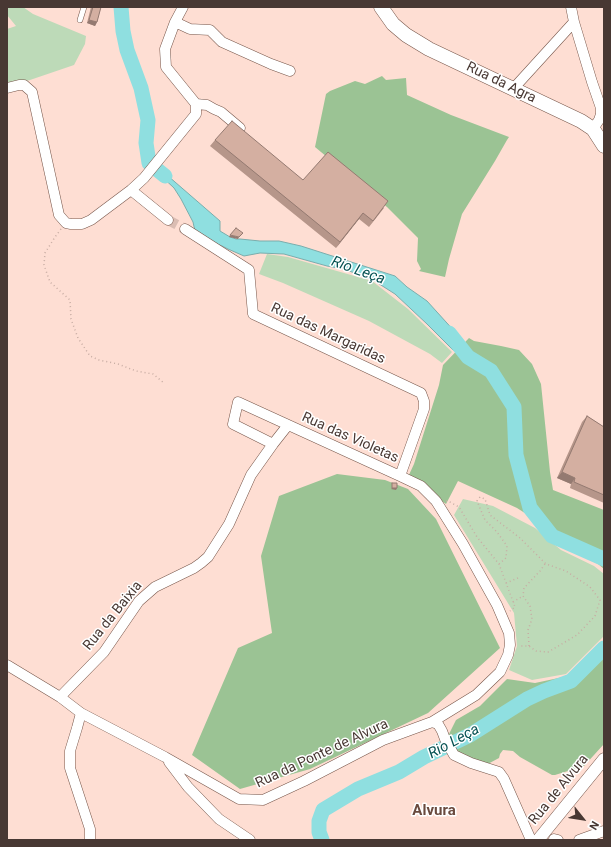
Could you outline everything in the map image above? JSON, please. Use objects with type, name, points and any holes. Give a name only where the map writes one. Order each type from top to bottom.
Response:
[{"type":"main road","name":"Rua da Agra","points":[[381,7],[393,24],[406,35],[429,49],[581,121],[593,129],[604,146]]},
{"type":"street","points":[[7,88],[24,85],[32,92],[59,215],[66,223],[70,224],[82,224],[91,220],[131,190],[144,178],[196,114],[196,104],[166,67],[165,49],[175,22],[183,7]]},
{"type":"street","points":[[571,7],[574,22],[601,108],[599,120],[593,129]]},
{"type":"street","points":[[175,22],[190,29],[210,30],[222,42],[290,71]]},
{"type":"street","points":[[514,89],[574,22]]},
{"type":"street","points":[[196,104],[207,105],[221,112],[240,128]]},
{"type":"street","points":[[131,190],[168,220]]},
{"type":"street","name":"Rua das Margaridas","points":[[185,229],[249,270],[253,314],[421,393],[424,401],[424,409],[400,476]]},
{"type":"street","name":"Rua das Violetas","points":[[273,444],[233,424],[238,402],[420,486],[436,501],[463,544],[497,605],[509,633],[510,645]]},
{"type":"street","name":"Rua da Baixia","points":[[60,697],[104,652],[140,602],[155,587],[194,568],[208,557],[229,524],[251,475],[288,425]]},
{"type":"street","name":"Rua da Ponte de Alvura","points":[[7,665],[60,697],[81,713],[165,757],[239,799],[262,800],[304,781],[383,740],[432,722],[476,695],[500,672],[508,655],[510,645]]},
{"type":"street","points":[[81,713],[70,751],[70,768],[90,829],[90,840]]},
{"type":"street","points":[[432,722],[438,724],[454,755],[471,763],[499,772],[504,779],[531,840]]},
{"type":"street","points":[[165,757],[188,787],[219,818],[250,840]]},
{"type":"street","name":"Rua de Alvura","points":[[538,840],[604,759]]},
{"type":"street","points":[[579,840],[604,831]]},
{"type":"lane","points":[[80,20],[84,7]]},
{"type":"path","points":[[66,223],[45,253],[44,265],[50,282],[70,300],[71,319],[78,338],[90,356],[136,371],[153,374],[164,383]]},
{"type":"path","points":[[499,564],[506,558],[506,546],[497,532],[485,520],[477,501],[480,497],[484,499],[490,515],[520,538],[546,564],[566,571],[590,586],[600,600],[595,616],[577,635],[548,652],[536,651],[528,646],[510,645]]},
{"type":"path","points":[[436,501],[448,501],[458,507],[477,537],[499,564],[515,607],[503,618]]},
{"type":"path","points":[[528,646],[528,630],[532,619],[530,606],[523,596],[524,588],[546,564]]},
{"type":"path","points":[[506,583],[518,578]]},
{"type":"path","points":[[513,602],[523,596]]},
{"type":"green space","points":[[7,7],[23,7],[33,14],[86,36],[85,44],[74,65],[7,86],[7,29],[16,26],[7,15]]},
{"type":"green space","points":[[382,76],[386,80],[406,78],[407,95],[451,115],[509,137],[462,214],[445,277],[419,271],[421,269],[417,261],[418,238],[387,207],[315,147],[326,94],[355,81],[365,84]]},
{"type":"green space","points":[[267,254],[288,257],[372,281],[408,309],[452,352],[442,363],[430,354],[369,321],[259,274]]},
{"type":"green space","points":[[469,338],[474,341],[519,350],[532,364],[541,384],[553,490],[604,510],[604,569],[598,564],[547,535],[531,517],[517,508],[458,481],[446,504],[408,477],[414,464],[439,385],[443,365]]},
{"type":"green space","points":[[337,474],[385,480],[408,489],[436,519],[500,648],[428,713],[310,769],[240,789],[192,755],[238,648],[272,633],[261,556],[279,496]]},
{"type":"green space","points":[[463,499],[493,506],[535,528],[561,550],[594,566],[604,574],[604,636],[566,674],[532,680],[509,670],[517,646],[514,613],[454,515]]},
{"type":"green space","points":[[604,640],[604,744],[584,766],[552,775],[520,757],[513,751],[503,750],[499,758],[484,766],[455,753],[448,736],[456,720],[480,706],[507,679],[535,683],[568,676]]},
{"type":"water","points":[[158,166],[220,221],[220,231],[230,237],[260,241],[279,241],[301,246],[395,276],[407,287],[427,301],[469,349],[453,350],[395,294],[373,280],[344,269],[327,266],[284,254],[260,253],[244,256],[212,242],[195,231],[193,222],[174,188],[158,173],[153,172]]},
{"type":"building","points":[[93,7],[101,7],[97,22],[89,20]]},
{"type":"building","points":[[232,121],[303,180],[328,152],[388,201],[373,221],[363,213],[340,242],[215,140]]},
{"type":"building","points":[[236,228],[243,233],[239,237],[230,235]]},
{"type":"building","points":[[587,416],[604,427],[604,495],[574,482],[575,478],[562,472]]},
{"type":"building","points":[[392,483],[397,483],[397,488],[392,488]]},
{"type":"waterway","name":"Rio Leça","points":[[121,7],[123,31],[127,50],[141,88],[148,120],[146,143],[149,163],[165,176]]},
{"type":"waterway","name":"Rio Leça","points":[[449,333],[468,357],[491,371],[514,407],[516,455],[530,508],[552,536],[604,559]]},
{"type":"waterway","name":"Rio Leça","points":[[322,840],[319,832],[319,821],[323,810],[358,789],[399,772],[424,757],[470,735],[527,699],[571,681],[604,648]]},
{"type":"tunnel","points":[[168,220],[185,229]]},
{"type":"district","name":"Alvura","points":[[434,811]]}]
